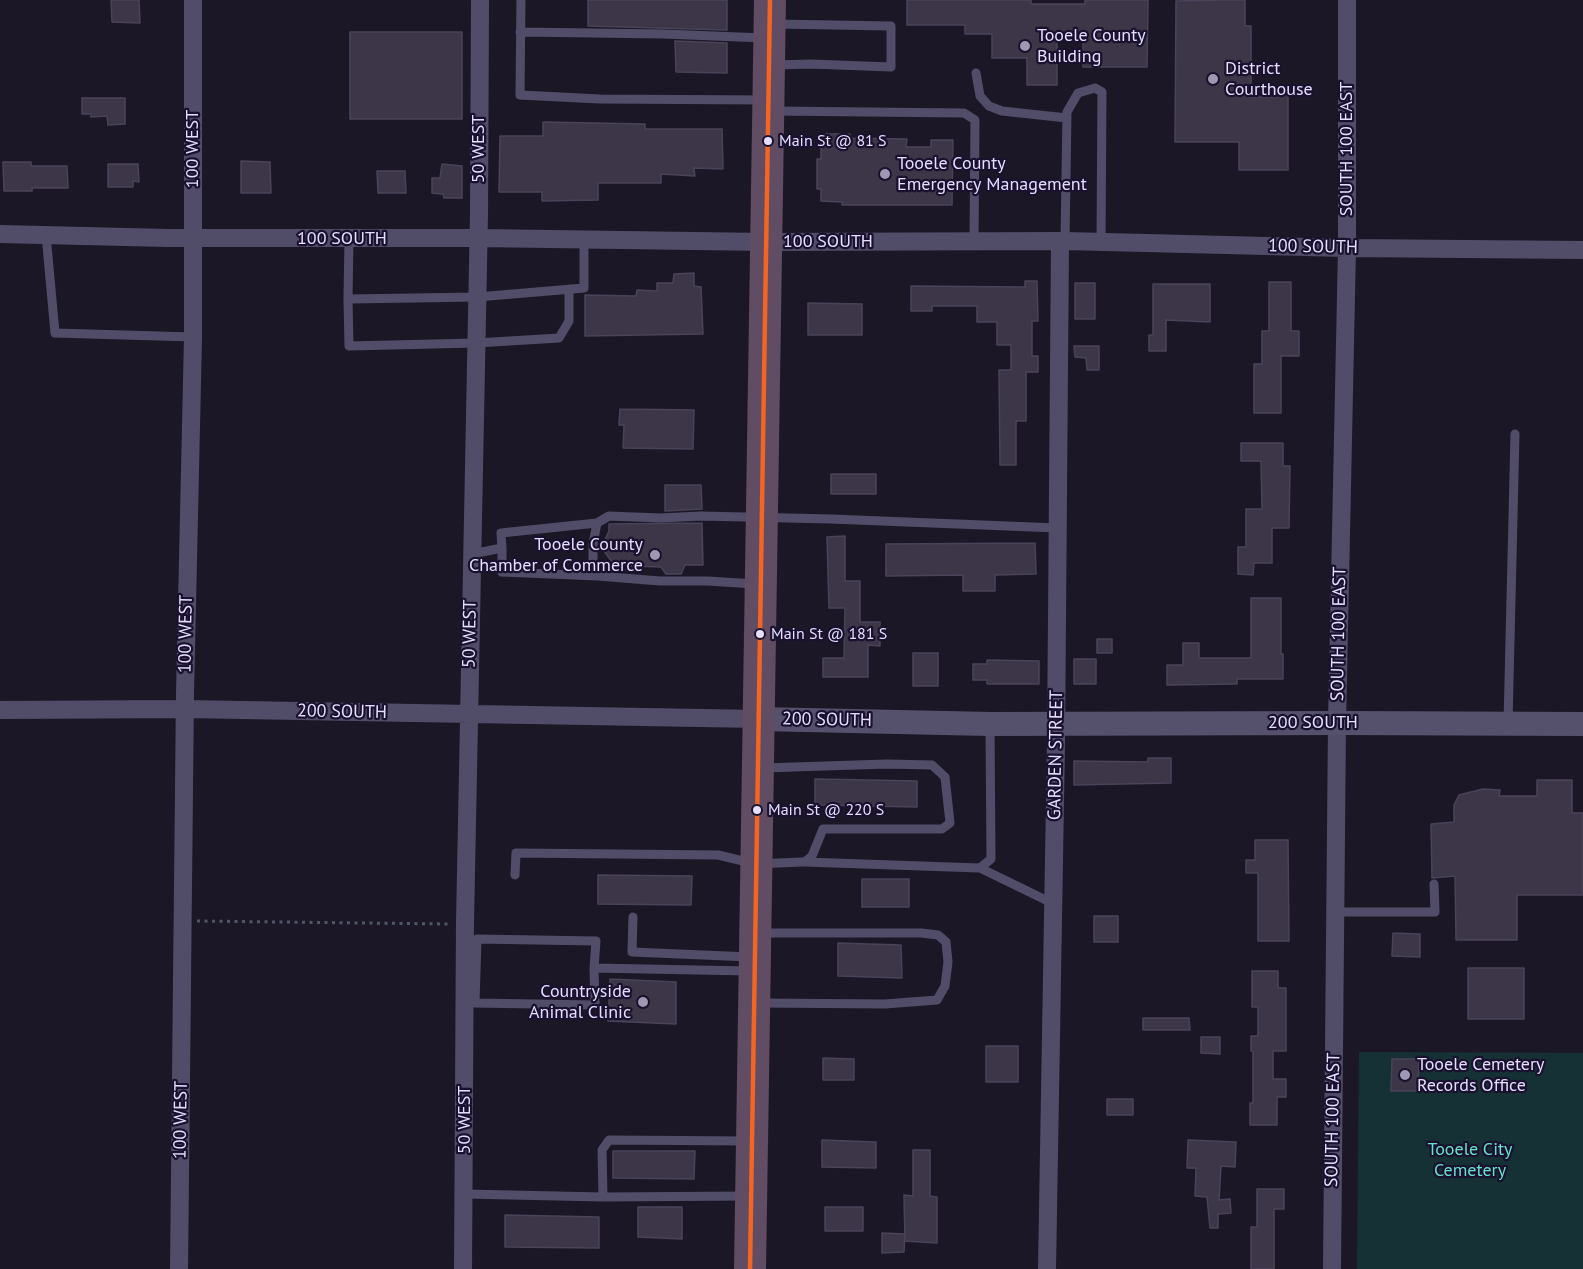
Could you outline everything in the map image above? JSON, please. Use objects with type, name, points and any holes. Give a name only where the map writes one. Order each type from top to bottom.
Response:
[{"type":"highway","points":[[750,1269],[769,32]]},
{"type":"street","name":"100 WEST","points":[[179,1269],[185,709],[193,337],[193,0]]},
{"type":"street","name":"50 WEST","points":[[463,1269],[465,923],[478,238],[480,0]]},
{"type":"street","name":"SOUTH 100 EAST","points":[[1332,1269],[1337,723],[1347,248],[1347,0]]},
{"type":"street","name":"100 SOUTH","points":[[0,234],[193,238],[478,238],[766,242],[974,240],[1347,248],[1583,250]]},
{"type":"street","name":"GARDEN STREET","points":[[1047,1269],[1063,241]]},
{"type":"street","name":"200 SOUTH","points":[[0,710],[185,709],[990,724],[1583,724]]},
{"type":"lane","points":[[521,0],[520,95],[964,113],[975,120],[974,240]]},
{"type":"lane","points":[[520,32],[664,34],[891,26],[891,67],[811,64],[769,32]]},
{"type":"lane","points":[[976,73],[980,96],[989,106],[1002,111],[1066,118]]},
{"type":"lane","points":[[1063,241],[1066,112],[1078,93],[1095,88],[1102,92],[1101,242]]},
{"type":"lane","points":[[46,235],[55,333],[193,337]]},
{"type":"lane","points":[[349,239],[349,345],[476,343],[559,338],[569,321],[569,289]]},
{"type":"lane","points":[[348,299],[477,297],[584,288],[584,239]]},
{"type":"lane","points":[[1508,724],[1515,434]]},
{"type":"lane","points":[[761,584],[501,572],[501,532],[597,523],[609,516],[831,519],[1058,528]]},
{"type":"lane","points":[[597,523],[594,562],[598,576]]},
{"type":"lane","points":[[472,554],[501,548]]},
{"type":"lane","points":[[980,868],[991,859],[990,724]]},
{"type":"lane","points":[[758,769],[887,764],[932,765],[945,777],[950,824],[942,829],[823,829],[812,856],[806,862]]},
{"type":"lane","points":[[515,875],[516,853],[718,855],[756,864],[806,862],[980,868],[1054,904]]},
{"type":"lane","points":[[1335,912],[1435,912],[1434,884]]},
{"type":"lane","points":[[633,917],[632,952],[755,954]]},
{"type":"lane","points":[[594,968],[755,954],[930,934],[938,935],[946,942],[948,962],[945,986],[937,1000],[885,1004],[754,1003]]},
{"type":"lane","points":[[477,939],[596,941],[594,968],[595,1005],[475,1003],[477,939]]},
{"type":"lane","points":[[603,1197],[602,1150],[609,1140],[752,1141]]},
{"type":"lane","points":[[465,1194],[603,1197],[751,1196]]},
{"type":"path","points":[[183,921],[465,923]]},
{"type":"green space","name":"Tooele City Cemetery","points":[[1359,1052],[1583,1053],[1583,1269],[1357,1269]]},
{"type":"building","points":[[111,0],[139,0],[140,23],[112,22]]},
{"type":"building","points":[[588,0],[727,0],[727,30],[588,26]]},
{"type":"building","name":"Tooele County Building","points":[[907,0],[1031,0],[1031,4],[1085,4],[1085,0],[1148,0],[1147,67],[1083,67],[1083,33],[1057,33],[1057,85],[1027,85],[1027,58],[992,58],[992,34],[965,34],[965,25],[907,25]]},
{"type":"building","name":"District Courthouse","points":[[1245,0],[1245,26],[1251,26],[1251,97],[1276,97],[1276,92],[1288,92],[1288,170],[1239,170],[1239,142],[1175,142],[1176,1]]},
{"type":"building","points":[[350,32],[462,32],[462,119],[350,119]]},
{"type":"building","points":[[675,41],[727,43],[727,73],[676,72]]},
{"type":"building","points":[[82,98],[125,98],[125,124],[108,125],[107,116],[91,117],[91,114],[82,114]]},
{"type":"building","points":[[543,122],[645,124],[645,129],[722,129],[723,169],[694,168],[695,176],[661,174],[661,183],[598,183],[598,200],[542,201],[542,192],[499,192],[500,136],[543,136]]},
{"type":"building","name":"Tooele County Emergency Management","points":[[821,134],[850,134],[850,138],[907,139],[906,147],[931,147],[931,140],[953,140],[952,205],[842,205],[842,202],[821,201],[821,189],[817,189],[817,159],[821,159]]},
{"type":"building","points":[[241,161],[270,162],[271,193],[241,193]]},
{"type":"building","points":[[3,162],[31,162],[31,166],[67,166],[68,188],[4,191]]},
{"type":"building","points":[[108,164],[138,164],[139,182],[133,181],[133,187],[108,187]]},
{"type":"building","points":[[442,164],[462,166],[462,198],[444,198],[443,194],[432,193],[432,178],[440,178]]},
{"type":"building","points":[[377,171],[405,171],[406,193],[378,193]]},
{"type":"building","points":[[694,273],[694,286],[701,287],[703,334],[585,336],[585,295],[636,296],[637,290],[657,291],[657,283],[673,283],[674,274]]},
{"type":"building","points":[[1025,281],[1037,281],[1038,321],[1032,321],[1032,356],[1038,356],[1038,372],[1026,372],[1026,421],[1016,421],[1016,465],[1000,465],[999,370],[1011,370],[1011,345],[997,345],[997,322],[977,322],[977,306],[932,306],[932,311],[911,311],[911,286],[1025,287]]},
{"type":"building","points":[[1269,282],[1291,282],[1291,331],[1299,331],[1299,356],[1281,356],[1281,413],[1254,413],[1254,364],[1262,364],[1262,331],[1269,331]]},
{"type":"building","points":[[1075,283],[1095,283],[1095,319],[1075,319]]},
{"type":"building","points":[[1153,284],[1210,284],[1210,322],[1166,320],[1166,351],[1149,351],[1149,335],[1153,335]]},
{"type":"building","points":[[808,303],[862,304],[862,335],[808,335]]},
{"type":"building","points":[[1074,346],[1099,346],[1099,370],[1087,370],[1086,358],[1075,357]]},
{"type":"building","points":[[620,409],[694,410],[693,449],[623,448],[624,425],[619,425]]},
{"type":"building","points":[[1241,443],[1283,443],[1283,466],[1290,466],[1289,528],[1272,528],[1272,563],[1254,563],[1253,575],[1238,574],[1238,547],[1246,547],[1246,509],[1262,509],[1261,461],[1241,461]]},
{"type":"building","points":[[831,474],[876,474],[876,494],[831,494]]},
{"type":"building","points":[[665,485],[701,485],[702,509],[665,511]]},
{"type":"building","name":"Tooele County Chamber of Commerce","points":[[702,523],[703,565],[685,565],[681,574],[666,574],[661,567],[631,566],[624,571],[617,569],[604,551],[603,544],[609,531],[609,524]]},
{"type":"building","points":[[845,536],[845,581],[860,581],[860,622],[880,622],[880,646],[868,645],[868,677],[823,677],[823,658],[844,658],[845,608],[829,608],[827,537]]},
{"type":"building","points":[[1035,543],[1036,574],[995,575],[995,591],[963,591],[963,575],[886,576],[886,544]]},
{"type":"building","points":[[1251,598],[1281,598],[1283,679],[1237,679],[1237,684],[1167,685],[1167,665],[1183,665],[1183,643],[1199,643],[1199,658],[1251,658]]},
{"type":"building","points":[[1097,639],[1112,639],[1112,653],[1097,653]]},
{"type":"building","points":[[913,653],[938,653],[938,686],[913,686]]},
{"type":"building","points":[[1074,659],[1096,659],[1096,684],[1074,684]]},
{"type":"building","points":[[987,660],[1039,661],[1039,684],[987,684],[987,680],[973,680],[973,664],[987,664]]},
{"type":"building","points":[[1148,758],[1171,758],[1171,783],[1074,785],[1074,761],[1148,762]]},
{"type":"building","points":[[815,779],[917,781],[917,807],[815,805]]},
{"type":"building","points":[[1537,780],[1572,780],[1572,813],[1583,813],[1583,895],[1517,895],[1517,940],[1456,940],[1455,876],[1432,878],[1431,824],[1454,822],[1454,805],[1459,795],[1483,789],[1500,790],[1499,796],[1537,796]]},
{"type":"building","points":[[1255,840],[1288,840],[1289,941],[1258,941],[1258,873],[1246,873],[1246,860],[1255,860]]},
{"type":"building","points":[[598,875],[692,876],[691,905],[598,904]]},
{"type":"building","points":[[862,879],[909,879],[909,907],[862,907]]},
{"type":"building","points":[[1094,916],[1118,916],[1118,942],[1094,942]]},
{"type":"building","points":[[1393,933],[1420,934],[1420,957],[1392,956]]},
{"type":"building","points":[[838,943],[901,945],[902,978],[838,976]]},
{"type":"building","points":[[1468,968],[1524,968],[1524,1019],[1468,1019]]},
{"type":"building","points":[[1252,971],[1278,971],[1278,988],[1286,988],[1286,1051],[1273,1051],[1273,1079],[1286,1079],[1286,1097],[1277,1097],[1277,1125],[1250,1125],[1250,1103],[1253,1103],[1251,1036],[1258,1036],[1258,1007],[1252,1007]]},
{"type":"building","name":"Countryside Animal Clinic","points":[[610,979],[676,982],[676,1024],[608,1021]]},
{"type":"building","points":[[1143,1018],[1189,1018],[1190,1030],[1143,1030]]},
{"type":"building","points":[[1201,1037],[1220,1037],[1220,1054],[1201,1053]]},
{"type":"building","points":[[986,1046],[1018,1046],[1018,1082],[986,1082]]},
{"type":"building","points":[[823,1058],[854,1059],[854,1080],[823,1080]]},
{"type":"building","name":"Tooele Cemetery Records Office","points":[[1392,1059],[1419,1059],[1418,1091],[1391,1091]]},
{"type":"building","points":[[1107,1099],[1133,1099],[1133,1115],[1107,1115]]},
{"type":"building","points":[[822,1140],[876,1142],[876,1168],[822,1167]]},
{"type":"building","points":[[1188,1140],[1236,1142],[1235,1167],[1221,1166],[1219,1200],[1230,1199],[1231,1213],[1218,1214],[1218,1228],[1210,1228],[1207,1197],[1195,1196],[1196,1168],[1187,1168]]},
{"type":"building","points":[[913,1150],[930,1150],[930,1196],[937,1197],[937,1243],[905,1241],[904,1195],[913,1196]]},
{"type":"building","points":[[613,1151],[695,1151],[694,1179],[613,1178]]},
{"type":"building","points":[[1257,1189],[1284,1189],[1284,1209],[1274,1209],[1274,1269],[1251,1269],[1251,1227],[1257,1227]]},
{"type":"building","points":[[638,1207],[682,1207],[682,1239],[638,1237]]},
{"type":"building","points":[[825,1207],[863,1207],[863,1231],[825,1231]]},
{"type":"building","points":[[505,1215],[599,1217],[599,1248],[505,1247]]},
{"type":"building","points":[[882,1233],[905,1234],[904,1252],[882,1253]]},
{"type":"transit line","points":[[750,1269],[770,0]]},
{"type":"place","name":"Tooele County Building","points":[[1025,46]]},
{"type":"place","name":"District Courthouse","points":[[1213,79]]},
{"type":"place","name":"Main St @ 81 S","points":[[768,141]]},
{"type":"place","name":"Tooele County Emergency Management","points":[[885,174]]},
{"type":"place","name":"Tooele County Chamber of Commerce","points":[[655,555]]},
{"type":"place","name":"Main St @ 181 S","points":[[760,634]]},
{"type":"place","name":"Main St @ 220 S","points":[[757,810]]},
{"type":"place","name":"Countryside Animal Clinic","points":[[643,1002]]},
{"type":"place","name":"Tooele Cemetery Records Office","points":[[1405,1075]]}]
